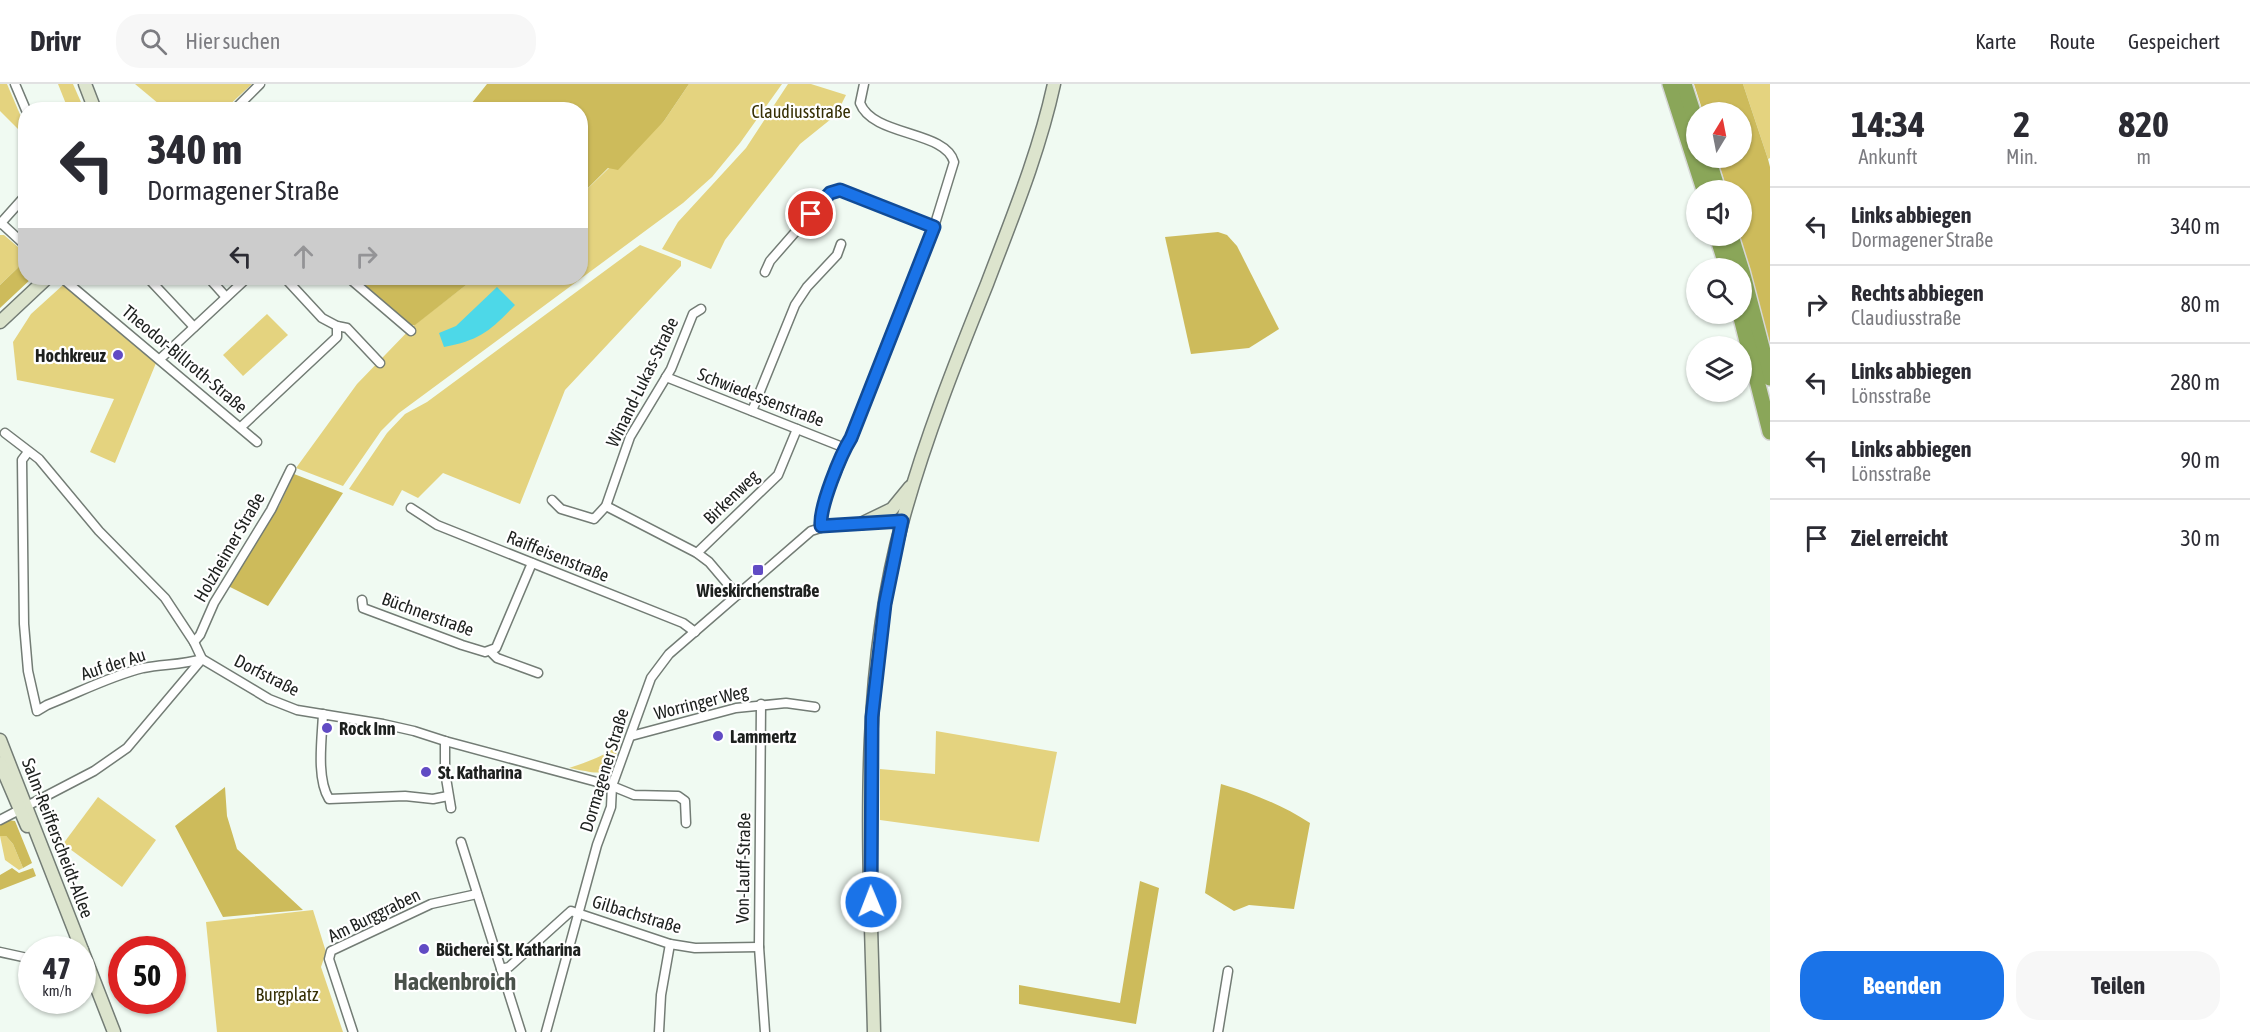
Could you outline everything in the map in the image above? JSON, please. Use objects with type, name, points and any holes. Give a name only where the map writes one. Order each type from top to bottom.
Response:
[{"type":"highway","points":[[1670,84],[1701,180]]},
{"type":"highway","points":[[1684,84],[1690,102]]},
{"type":"highway","points":[[1752,311],[1770,378]]},
{"type":"highway","points":[[1743,324],[1770,432]]},
{"type":"main road","points":[[85,84],[92,102]]},
{"type":"main road","points":[[874,1032],[870,837],[872,717],[885,604],[902,521],[914,481],[953,368],[1030,169],[1054,84]]},
{"type":"main road","points":[[0,322],[40,285]]},
{"type":"main road","points":[[863,523],[892,509],[914,481]]},
{"type":"main road","name":"Salm-Reifferscheidt-Allee","points":[[0,740],[72,936]]},
{"type":"main road","name":"Salm-Reifferscheidt-Allee","points":[[0,763],[23,808],[76,936]]},
{"type":"main road","name":"Salm-Reifferscheidt-Allee","points":[[96,986],[114,1032]]},
{"type":"main road","points":[[96,1000],[108,1032]]},
{"type":"street","points":[[15,84],[23,102]]},
{"type":"street","points":[[242,102],[260,84]]},
{"type":"street","points":[[864,84],[860,94],[860,103],[869,118],[947,150],[954,162],[934,227],[821,512],[821,526],[902,521]]},
{"type":"street","points":[[765,272],[770,261],[825,198],[835,191],[846,192],[934,227]]},
{"type":"street","points":[[18,204],[0,223],[18,239]]},
{"type":"street","points":[[752,411],[795,305],[807,287],[837,255],[841,244]]},
{"type":"street","name":"Theodor-Billroth-Straße","points":[[70,285],[257,442]]},
{"type":"street","points":[[155,285],[194,327]]},
{"type":"street","points":[[215,285],[226,297]]},
{"type":"street","points":[[160,359],[239,285]]},
{"type":"street","points":[[291,285],[322,318],[337,326],[347,328],[380,363]]},
{"type":"street","points":[[357,285],[411,331]]},
{"type":"street","name":"Winand-Lukas-Straße","points":[[606,506],[630,437],[666,377],[693,314],[701,309]]},
{"type":"street","points":[[241,427],[337,337],[337,326]]},
{"type":"street","name":"Schwiedessenstraße","points":[[666,377],[845,447]]},
{"type":"street","name":"Birkenweg","points":[[697,553],[778,475],[797,429]]},
{"type":"street","points":[[0,820],[94,771],[127,748],[202,659],[194,642],[165,598],[99,531],[39,459],[6,433]]},
{"type":"street","name":"Auf der Au","points":[[28,452],[22,460],[24,624],[28,671],[37,711],[121,675],[144,668],[186,664],[202,659]]},
{"type":"street","name":"Holzheimer Straße","points":[[194,642],[200,635],[214,603],[271,510],[291,469]]},
{"type":"street","points":[[552,500],[561,509],[594,519],[606,506],[697,553],[709,562],[737,595]]},
{"type":"street","name":"Raiffeisenstraße","points":[[411,508],[436,525],[683,623],[695,632]]},
{"type":"street","name":"Dormagener Straße","points":[[546,1032],[597,845],[611,807],[612,786],[651,678],[669,654],[804,536],[821,526]]},
{"type":"street","name":"Büchnerstraße","points":[[362,600],[363,608],[462,645],[485,652],[490,651],[495,648],[532,563]]},
{"type":"street","name":"Büchnerstraße","points":[[490,651],[497,658],[538,673]]},
{"type":"street","name":"Dorfstraße","points":[[202,659],[269,699],[297,710],[414,731],[612,786],[634,795],[681,797],[685,801],[686,823]]},
{"type":"street","name":"Worringer Weg","points":[[631,736],[736,708],[761,704],[786,703],[815,707]]},
{"type":"street","name":"Von-Lauff-Straße","points":[[761,704],[759,947],[765,1032]]},
{"type":"street","points":[[322,714],[323,779],[325,792],[329,799],[405,796],[433,800],[448,796]]},
{"type":"street","points":[[445,741],[448,796],[451,808]]},
{"type":"street","points":[[461,842],[521,1032]]},
{"type":"street","name":"Am Burggraben","points":[[353,1032],[329,959],[332,951],[431,904],[477,894]]},
{"type":"street","points":[[501,969],[509,967],[572,911],[578,914]]},
{"type":"street","name":"Gilbachstraße","points":[[578,914],[670,944],[695,948],[759,947]]},
{"type":"street","points":[[659,1032],[661,995],[670,944]]},
{"type":"street","points":[[0,952],[18,956]]},
{"type":"street","points":[[1218,1032],[1228,971]]},
{"type":"green space","points":[[0,84],[7,84],[18,110],[18,129],[0,111]]},
{"type":"green space","points":[[58,84],[73,84],[81,102],[65,102]]},
{"type":"green space","points":[[135,84],[252,84],[233,102],[157,102]]},
{"type":"green space","points":[[689,84],[782,84],[740,143],[712,177],[683,203],[588,273],[588,188],[664,121]]},
{"type":"green space","name":"Claudiusstraße","points":[[788,84],[811,84],[846,95],[836,115],[800,144],[725,240],[711,269],[662,249],[678,222],[746,148]]},
{"type":"green space","points":[[1743,84],[1770,84],[1770,158],[1768,159],[1752,111],[1752,102],[1749,102]]},
{"type":"green space","points":[[0,235],[4,235],[18,247],[18,268],[0,285]]},
{"type":"green space","points":[[640,245],[681,261],[681,266],[565,390],[520,504],[443,473],[418,498],[402,490],[393,506],[349,489],[387,433],[405,414],[427,402]]},
{"type":"green space","points":[[63,285],[156,363],[115,463],[90,452],[114,399],[17,380],[13,342],[31,314]]},
{"type":"green space","points":[[466,285],[572,285],[399,413],[381,431],[343,486],[296,468],[357,384],[414,325]]},
{"type":"green space","points":[[267,314],[288,335],[243,376],[223,355]]},
{"type":"green space","points":[[936,731],[1057,752],[1039,842],[880,820],[880,769],[935,774]]},
{"type":"green space","points":[[620,744],[611,764],[602,772],[569,768],[596,758]]},
{"type":"green space","points":[[98,797],[156,840],[122,887],[63,844]]},
{"type":"green space","points":[[0,836],[6,836],[13,844],[23,868],[19,870],[5,860]]},
{"type":"green space","name":"Burgplatz","points":[[313,910],[326,952],[321,967],[343,1032],[217,1032],[206,922]]},
{"type":"shaded area","points":[[487,84],[689,84],[664,121],[618,170],[608,168],[588,188],[588,102],[473,102]]},
{"type":"shaded area","points":[[1694,84],[1743,84],[1749,102],[1700,102]]},
{"type":"shaded area","points":[[1752,111],[1770,167],[1770,344],[1752,279],[1752,258],[1746,258],[1743,246],[1752,246],[1752,180],[1724,180],[1720,168],[1752,168]]},
{"type":"shaded area","points":[[1218,232],[1227,235],[1237,246],[1279,329],[1249,348],[1191,354],[1165,237]]},
{"type":"shaded area","points":[[18,268],[18,285],[25,285],[0,308],[0,285]]},
{"type":"shaded area","points":[[360,285],[466,285],[415,325],[408,325]]},
{"type":"shaded area","points":[[294,474],[343,493],[268,606],[228,586],[279,506]]},
{"type":"shaded area","points":[[1221,784],[1267,800],[1310,823],[1294,909],[1249,905],[1234,911],[1205,893]]},
{"type":"shaded area","points":[[225,787],[227,816],[237,849],[303,910],[223,917],[175,826]]},
{"type":"shaded area","points":[[15,821],[32,863],[23,868],[13,844],[6,836],[0,836],[0,822]]},
{"type":"shaded area","points":[[12,868],[19,873],[33,868],[36,876],[0,890],[0,875]]},
{"type":"shaded area","points":[[1140,881],[1159,888],[1136,1024],[1019,1004],[1019,985],[1120,1003]]},
{"type":"water","points":[[497,287],[515,305],[484,333],[467,341],[444,347],[439,333],[456,326]]},
{"type":"place","name":"Hochkreuz","points":[[118,355]]},
{"type":"place","name":"Wieskirchenstraße","points":[[758,570]]},
{"type":"place","name":"Rock Inn","points":[[327,728]]},
{"type":"place","name":"Lammertz","points":[[718,736]]},
{"type":"place","name":"St. Katharina","points":[[426,772]]},
{"type":"place","name":"Bücherei St. Katharina","points":[[424,949]]},
{"type":"district","name":"Hackenbroich","points":[[455,981]]},
{"type":"route","points":[[811,214],[830,193],[840,190],[934,227],[851,438],[845,447],[820,520],[821,526],[902,521],[885,604],[872,717],[871,902]]}]
